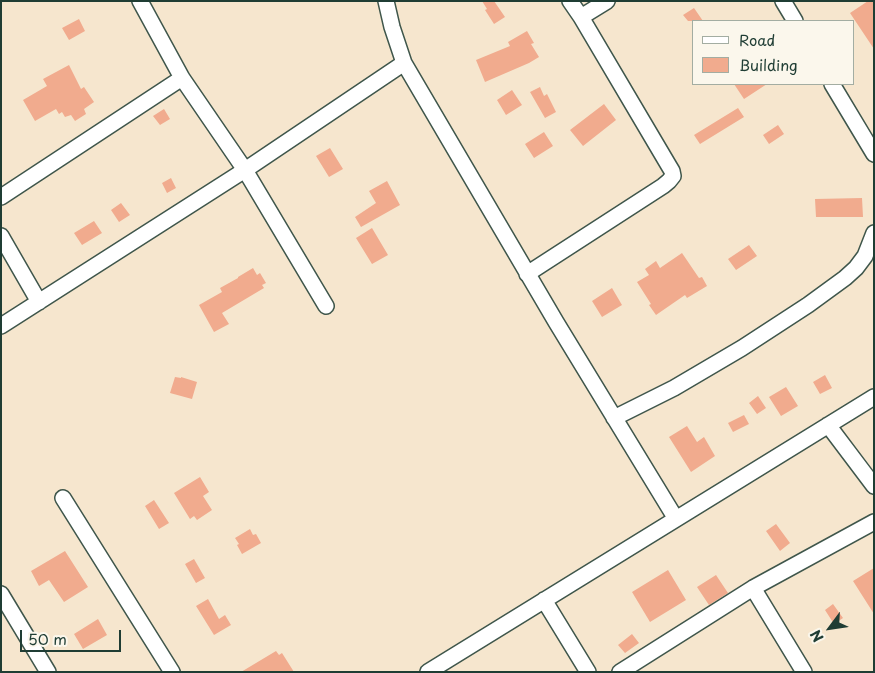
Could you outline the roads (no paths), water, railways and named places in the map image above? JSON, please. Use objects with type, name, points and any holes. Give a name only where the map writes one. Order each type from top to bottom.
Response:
[{"type":"street","points":[[140,1],[182,78],[245,170],[326,306]]},
{"type":"street","points":[[527,274],[664,186],[673,176],[672,171],[570,1]]},
{"type":"street","points":[[581,17],[607,1]]},
{"type":"street","points":[[783,1],[794,20]]},
{"type":"street","points":[[391,3],[397,44],[404,63],[527,274],[676,519]]},
{"type":"street","points":[[1,326],[245,170],[404,63]]},
{"type":"street","points":[[1,197],[182,78]]},
{"type":"street","points":[[833,85],[874,154]]},
{"type":"street","points":[[614,418],[674,388],[742,348],[808,305],[856,268],[865,256],[874,233]]},
{"type":"street","points":[[1,236],[39,302]]},
{"type":"street","points":[[428,672],[874,397]]},
{"type":"street","points":[[828,425],[874,486]]},
{"type":"street","points":[[63,498],[172,672]]},
{"type":"street","points":[[620,672],[752,588],[874,522]]},
{"type":"street","points":[[752,588],[804,672]]},
{"type":"street","points":[[1,594],[48,672]]},
{"type":"street","points":[[544,600],[588,672]]}]
